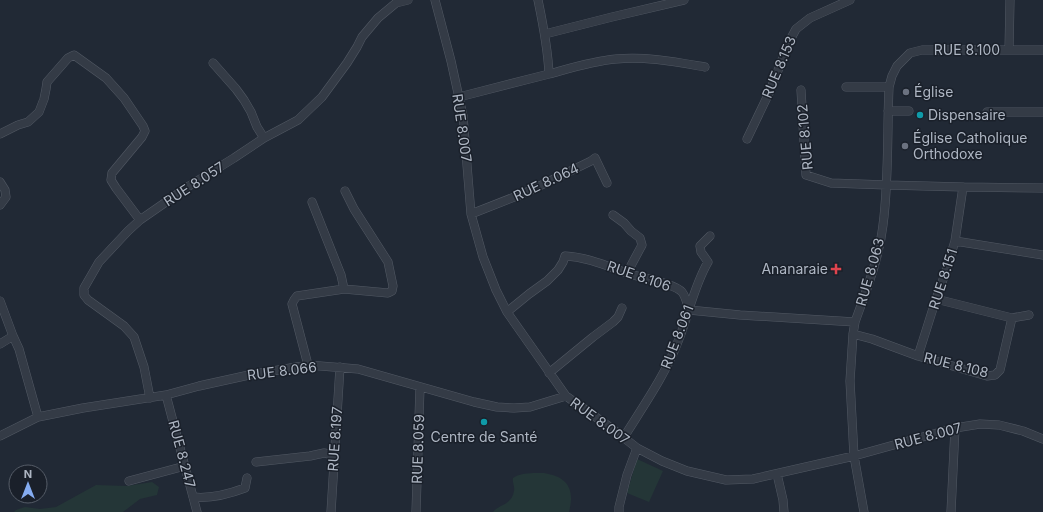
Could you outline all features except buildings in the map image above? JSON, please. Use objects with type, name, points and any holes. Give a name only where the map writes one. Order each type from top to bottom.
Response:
[{"type":"street","name":"RUE 8.057","points":[[150,398],[144,367],[134,337],[124,326],[88,300],[84,295],[84,288],[99,262],[140,220],[189,186],[264,138],[298,120],[322,97],[347,63],[362,37],[378,18],[396,3],[408,0]]},
{"type":"street","name":"RUE 8.007","points":[[435,0],[451,61],[463,116],[471,214],[483,257],[496,290],[507,312],[566,396],[638,448],[662,461],[681,468],[726,480],[753,479],[777,474],[854,456],[955,428],[980,424],[1023,431],[1043,439]]},
{"type":"street","points":[[538,0],[545,34],[549,74]]},
{"type":"street","points":[[545,34],[684,0]]},
{"type":"street","name":"RUE 8.153","points":[[747,139],[770,91],[788,42],[796,29],[810,18],[850,0]]},
{"type":"street","points":[[1009,50],[1010,0]]},
{"type":"street","name":"RUE 8.100","points":[[897,66],[910,53],[922,50],[1043,50]]},
{"type":"street","points":[[0,134],[28,122],[39,112],[44,99],[47,82],[68,58],[74,55],[106,78],[124,98],[143,126],[145,131],[142,137],[112,173],[111,180],[140,220]]},
{"type":"street","points":[[459,97],[587,64],[615,59],[639,58],[705,67]]},
{"type":"street","points":[[213,63],[244,100],[264,138]]},
{"type":"street","name":"RUE 8.063","points":[[864,512],[854,456],[850,381],[853,334],[855,322],[879,250],[883,226],[886,185],[889,88],[892,76],[897,66]]},
{"type":"street","points":[[846,87],[889,88]]},
{"type":"street","name":"RUE 8.102","points":[[801,90],[806,175],[831,183],[886,185]]},
{"type":"street","points":[[888,111],[909,111]]},
{"type":"street","points":[[987,112],[1043,112]]},
{"type":"street","name":"RUE 8.064","points":[[471,214],[527,192],[595,158],[607,183]]},
{"type":"street","points":[[0,182],[5,190],[6,197],[0,205]]},
{"type":"street","points":[[886,185],[1043,188]]},
{"type":"street","points":[[955,241],[963,187]]},
{"type":"street","points":[[308,365],[292,304],[297,296],[344,289],[388,293],[392,291],[393,286],[388,262],[354,209],[345,191]]},
{"type":"street","points":[[312,202],[341,275],[344,289]]},
{"type":"street","points":[[614,215],[640,238],[642,245],[627,273]]},
{"type":"street","name":"RUE 8.061","points":[[624,437],[666,370],[679,339],[696,288],[708,262],[701,252],[700,246],[710,236]]},
{"type":"street","name":"RUE 8.151","points":[[918,356],[955,241],[1043,255]]},
{"type":"street","name":"RUE 8.106","points":[[507,312],[547,281],[558,270],[565,256],[575,256],[600,263],[627,273],[672,286],[682,292],[689,310]]},
{"type":"street","points":[[936,299],[1012,318],[1029,315]]},
{"type":"street","points":[[0,301],[19,350],[38,417]]},
{"type":"street","points":[[549,373],[582,345],[614,322],[622,308]]},
{"type":"street","points":[[689,310],[740,315],[855,322]]},
{"type":"street","name":"RUE 8.108","points":[[853,334],[872,339],[918,356],[987,376],[995,375],[1000,370],[1012,318]]},
{"type":"street","points":[[0,344],[13,336]]},
{"type":"street","name":"RUE 8.066","points":[[0,436],[38,417],[83,408],[166,395],[249,375],[308,365],[358,369],[497,407],[530,407],[566,396]]},
{"type":"street","name":"RUE 8.197","points":[[331,512],[340,367]]},
{"type":"street","name":"RUE 8.059","points":[[416,512],[420,387]]},
{"type":"street","name":"RUE 8.247","points":[[166,395],[197,512]]},
{"type":"street","points":[[950,512],[955,428]]},
{"type":"street","points":[[619,512],[627,475],[638,448]]},
{"type":"street","points":[[256,462],[324,453],[334,455]]},
{"type":"street","points":[[129,481],[185,466]]},
{"type":"street","points":[[777,474],[784,512]]},
{"type":"street","points":[[194,498],[220,495],[245,488],[247,478]]},
{"type":"shaded area","points":[[637,459],[663,471],[649,502],[627,493]]},
{"type":"shaded area","points":[[544,473],[559,478],[568,485],[571,497],[569,512],[493,512],[508,502],[513,496],[513,478],[524,474]]},
{"type":"shaded area","points":[[152,482],[159,487],[157,495],[140,499],[123,512],[14,512],[25,507],[40,509],[56,507],[96,485],[127,486]]},
{"type":"place","name":"Église","points":[[906,92]]},
{"type":"place","name":"Dispensaire","points":[[920,115]]},
{"type":"place","name":"Église Catholique Orthodoxe","points":[[905,146]]},
{"type":"place","name":"Ananaraie","points":[[836,269]]},
{"type":"place","name":"Centre de Santé","points":[[484,422]]}]
